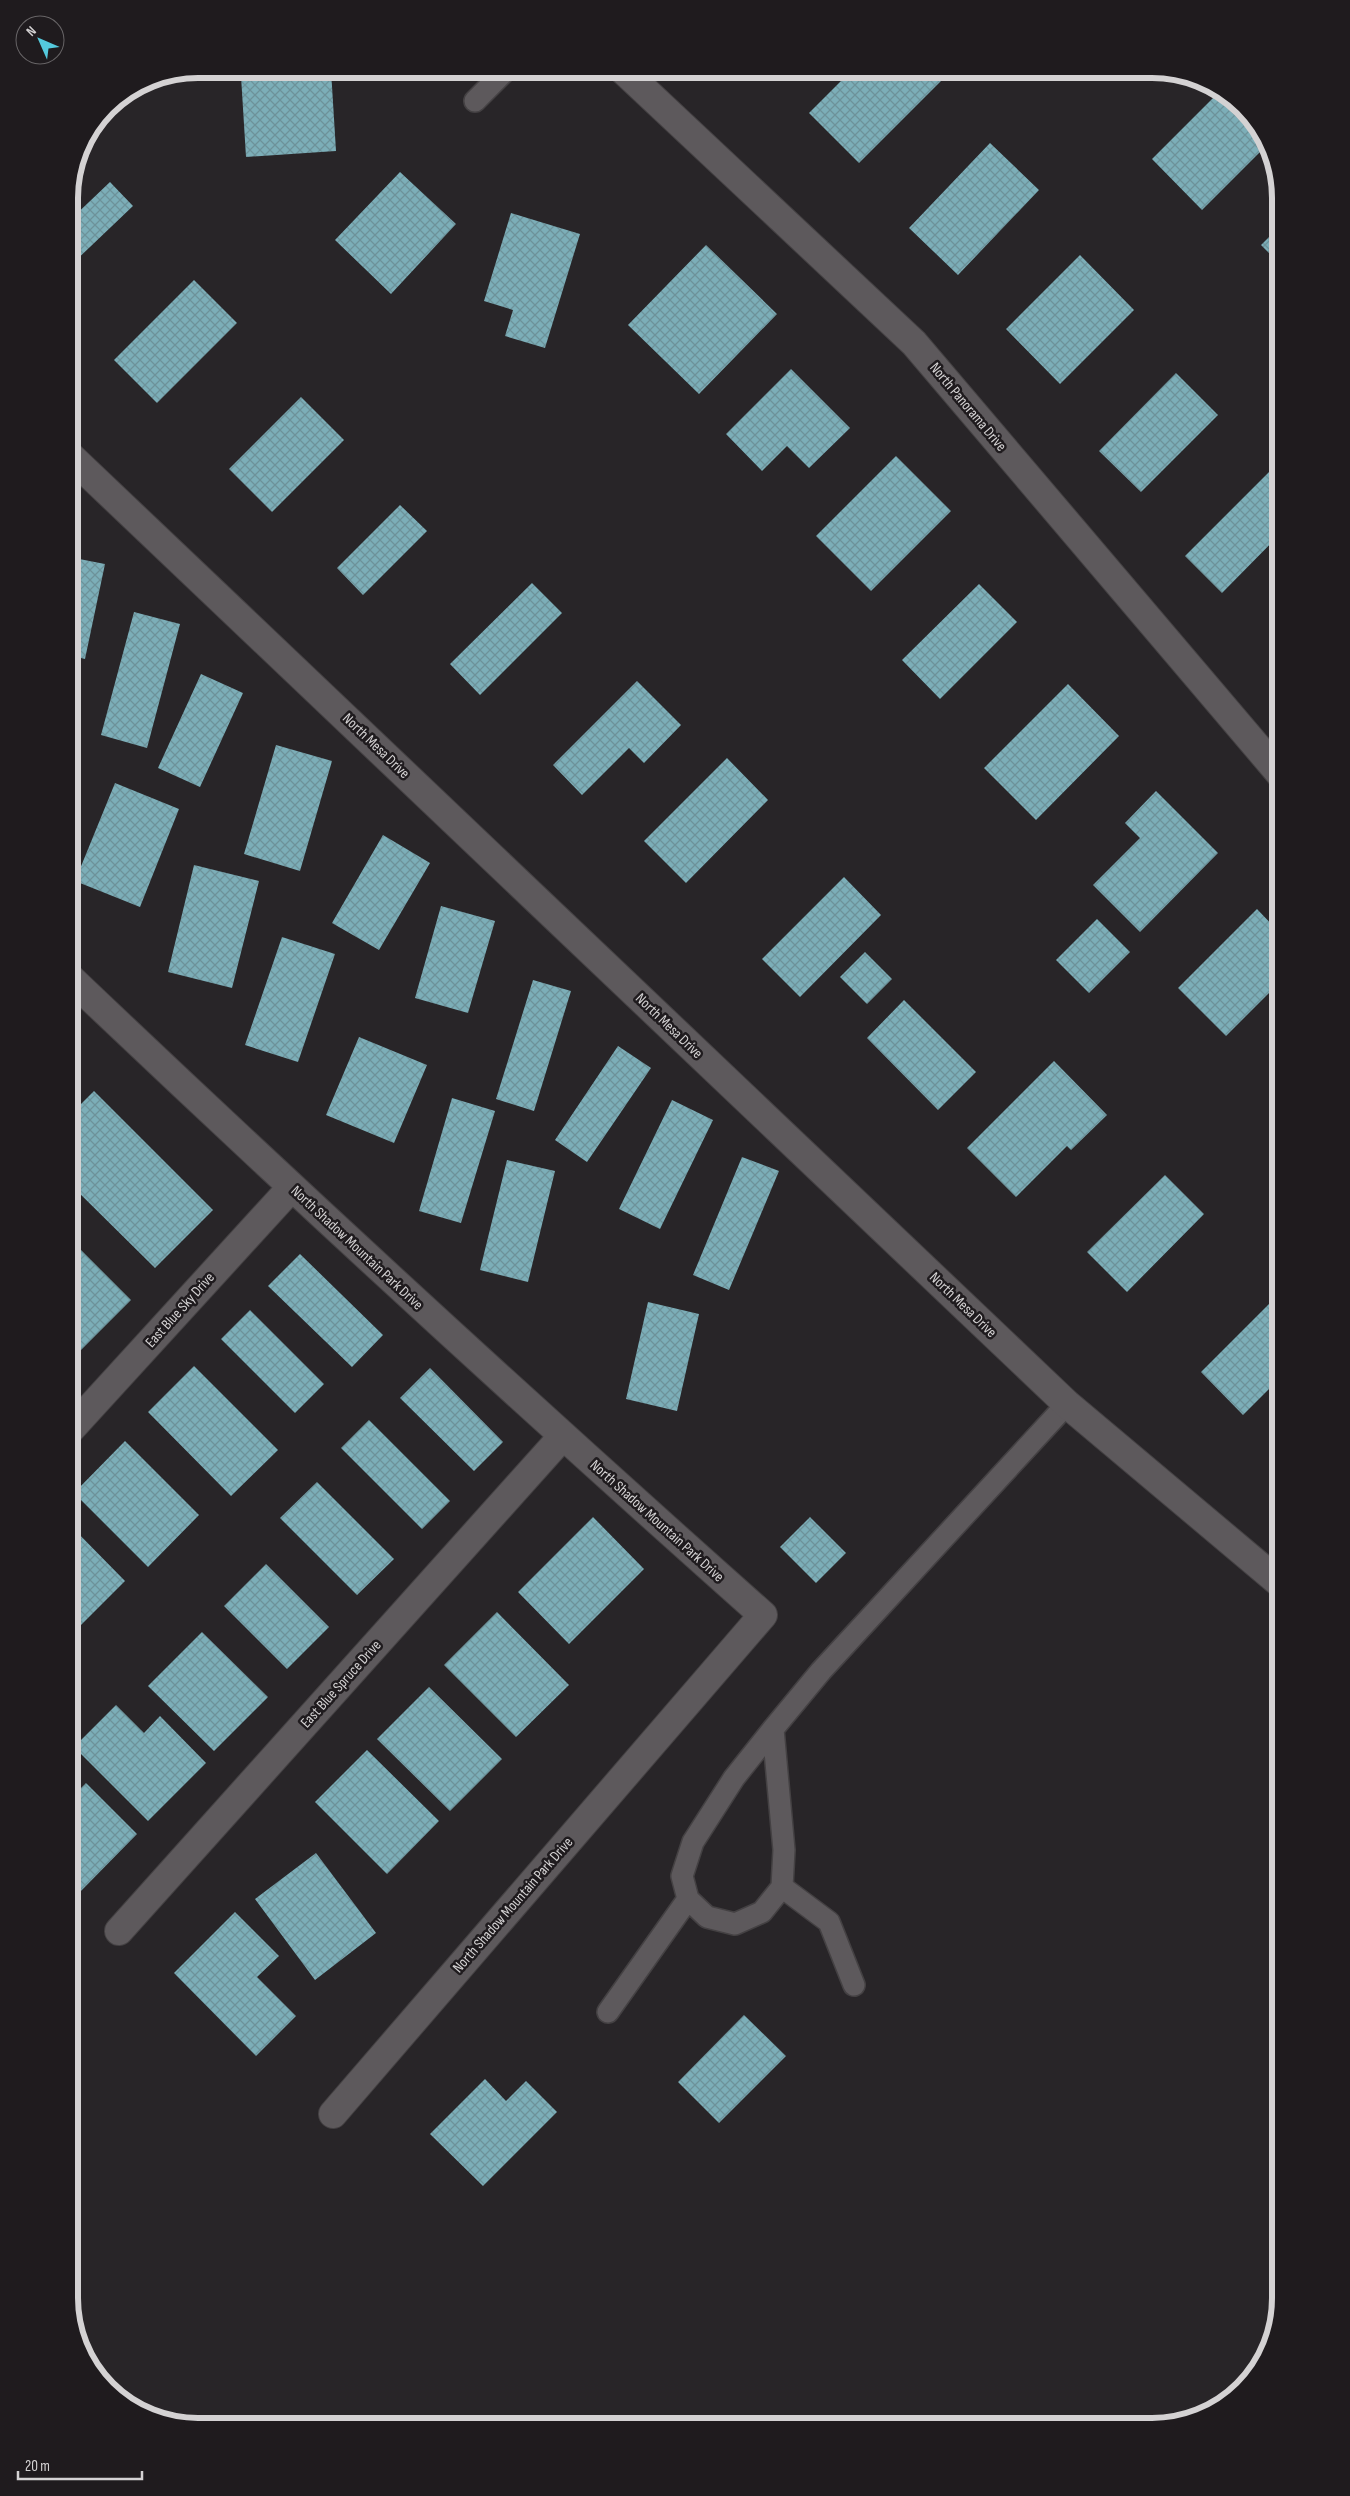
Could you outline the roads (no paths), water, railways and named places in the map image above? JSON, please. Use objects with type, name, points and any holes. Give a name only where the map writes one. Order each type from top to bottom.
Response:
[{"type":"street","name":"North Panorama Drive","points":[[632,78],[914,343],[1272,764]]},
{"type":"street","name":"North Mesa Drive","points":[[78,463],[1067,1404],[1272,1576]]},
{"type":"street","name":"North Shadow Mountain Park Drive","points":[[78,986],[291,1188],[562,1437],[763,1615],[333,2114]]},
{"type":"street","name":"East Blue Sky Drive","points":[[78,1421],[291,1188]]},
{"type":"street","name":"East Blue Spruce Drive","points":[[119,1931],[562,1437]]},
{"type":"lane","points":[[475,101],[498,78]]},
{"type":"lane","points":[[773,1729],[784,1850],[782,1887],[762,1912],[735,1924],[707,1917],[688,1899],[682,1876],[693,1842],[734,1778],[773,1729],[821,1671],[1067,1404]]},
{"type":"lane","points":[[782,1887],[829,1922],[854,1984]]},
{"type":"lane","points":[[608,2012],[688,1899]]}]
